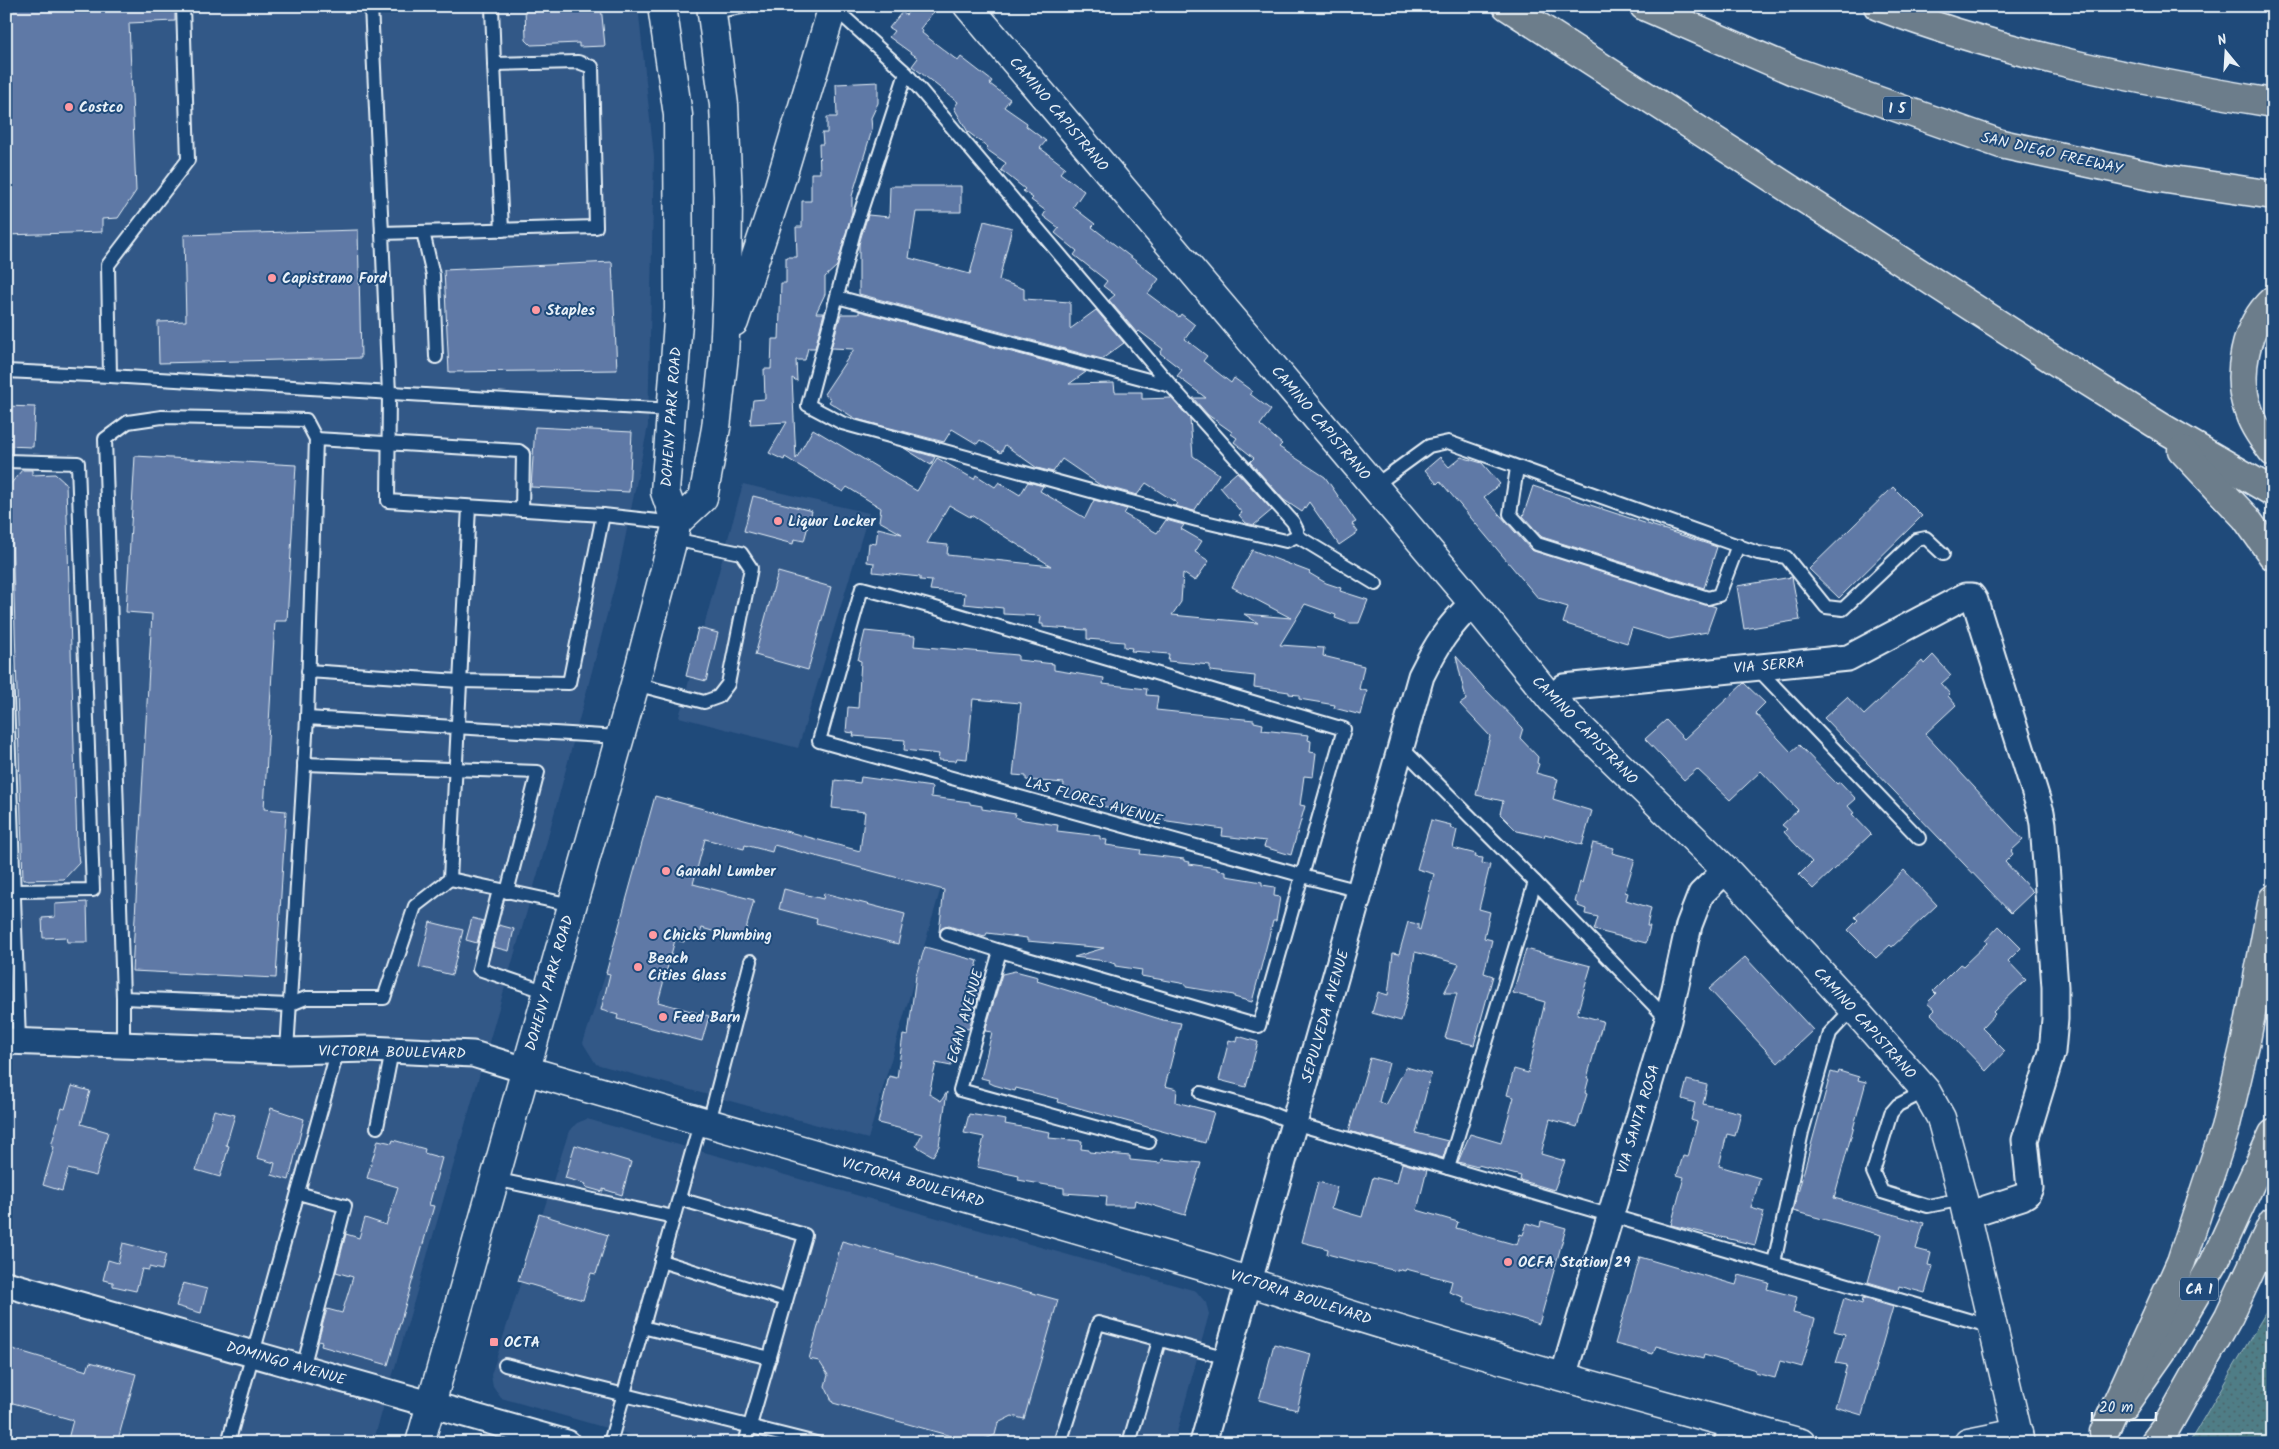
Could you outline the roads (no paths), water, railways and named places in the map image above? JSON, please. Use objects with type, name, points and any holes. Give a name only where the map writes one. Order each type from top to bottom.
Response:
[{"type":"highway","points":[[1506,6],[2161,427],[2273,492]]},
{"type":"highway","name":"SAN DIEGO FREEWAY","points":[[1644,6],[1796,72],[2001,144],[2132,172],[2273,195]]},
{"type":"highway","points":[[1878,6],[1908,18],[2051,59],[2215,94],[2273,103]]},
{"type":"highway","points":[[2273,300],[2265,307],[2251,334],[2243,377],[2248,411],[2273,452]]},
{"type":"highway","points":[[2161,427],[2246,518],[2273,556]]},
{"type":"highway","points":[[2101,1437],[2181,1262],[2226,1129],[2246,1040],[2273,899]]},
{"type":"highway","name":"CA 1","points":[[2101,1437],[2162,1351],[2214,1263],[2273,1134]]},
{"type":"highway","name":"CA 1","points":[[2154,1443],[2167,1426],[2229,1316],[2273,1222]]},
{"type":"main road","name":"DOHENY PARK ROAD","points":[[420,1443],[635,684],[675,531],[664,492],[679,309],[678,115],[662,6]]},
{"type":"main road","name":"CAMINO CAPISTRANO","points":[[968,6],[1473,603],[1552,700],[1726,870],[1854,1008],[1926,1091],[1940,1118],[1965,1207],[2019,1438]]},
{"type":"main road","points":[[724,355],[777,193],[833,7]]},
{"type":"main road","points":[[675,531],[703,498],[716,428],[724,355],[728,196],[724,105],[712,9]]},
{"type":"main road","name":"VICTORIA BOULEVARD","points":[[525,1070],[1212,1269],[1249,1282],[1563,1377],[1724,1433],[1802,1443]]},
{"type":"main road","points":[[1968,1443],[2019,1438]]},
{"type":"street","name":"VIA SERRA","points":[[1552,700],[1564,687],[1848,658],[1965,596],[1972,596],[2042,812],[2055,987],[2052,1052],[2025,1140],[2030,1188],[2027,1194],[2022,1197],[1965,1207]]},
{"type":"street","name":"SEPULVEDA AVENUE","points":[[1203,1443],[1421,676],[1437,643],[1454,621],[1473,603]]},
{"type":"street","name":"VIA SANTA ROSA","points":[[1563,1377],[1668,1020],[1689,926],[1701,894],[1726,870]]},
{"type":"street","name":"VICTORIA BOULEVARD","points":[[12,1041],[287,1051],[369,1049],[473,1054],[525,1070]]},
{"type":"street","name":"DOMINGO AVENUE","points":[[6,1284],[567,1443]]},
{"type":"lane","points":[[110,376],[108,265],[188,160],[182,6]]},
{"type":"lane","points":[[371,6],[388,394],[388,501],[603,516],[675,531],[741,553],[752,568],[728,684],[718,697],[704,702],[635,684]]},
{"type":"lane","points":[[492,6],[502,230]]},
{"type":"lane","points":[[712,9],[747,6]]},
{"type":"lane","points":[[833,7],[906,73],[1171,386],[1293,522],[1297,530],[1297,536]]},
{"type":"lane","points":[[382,233],[596,227],[592,67],[578,62],[494,64]]},
{"type":"lane","points":[[906,73],[854,232],[808,405],[842,423],[1197,520],[1286,541],[1297,536]]},
{"type":"lane","points":[[424,232],[433,275],[436,357]]},
{"type":"lane","points":[[837,296],[1171,386]]},
{"type":"lane","points":[[6,371],[672,410]]},
{"type":"lane","points":[[123,1045],[105,439],[128,422],[162,417],[306,420],[316,439],[307,718],[287,1051]]},
{"type":"lane","points":[[316,439],[519,451],[523,454],[522,510]]},
{"type":"lane","points":[[1374,486],[1429,446],[1448,442],[1758,553],[1786,557],[1826,607],[1843,609],[1916,540],[1926,538],[1943,554]]},
{"type":"lane","points":[[6,460],[78,463],[93,890],[14,891]]},
{"type":"lane","points":[[1517,468],[1510,514],[1537,544],[1708,598],[1719,595],[1738,546]]},
{"type":"lane","points":[[450,880],[468,507]]},
{"type":"lane","points":[[308,671],[459,681],[569,684],[603,516]]},
{"type":"lane","points":[[1297,536],[1376,584]]},
{"type":"lane","name":"LAS FLORES AVENUE","points":[[1302,876],[1344,729],[862,588],[819,741],[1302,876],[1360,891]]},
{"type":"lane","points":[[1755,666],[1919,838]]},
{"type":"lane","points":[[6,668],[14,891],[12,1041]]},
{"type":"lane","points":[[307,718],[619,737]]},
{"type":"lane","points":[[1401,747],[1668,1020]]},
{"type":"lane","points":[[304,764],[538,772],[479,969],[547,992]]},
{"type":"lane","points":[[947,934],[1259,1026],[1302,876]]},
{"type":"lane","points":[[123,998],[289,1006],[306,998],[384,998],[415,906],[450,880],[572,905]]},
{"type":"lane","points":[[1448,1168],[1535,882]]},
{"type":"lane","name":"EGAN AVENUE","points":[[1000,951],[960,1090],[1149,1142]]},
{"type":"lane","points":[[610,1443],[679,1199],[705,1121],[751,961]]},
{"type":"lane","points":[[1774,1263],[1802,1132],[1830,1033],[1854,1008]]},
{"type":"lane","points":[[228,1443],[338,1049]]},
{"type":"lane","points":[[377,1127],[392,1051]]},
{"type":"lane","points":[[1926,1091],[1898,1105],[1891,1113],[1874,1172],[1876,1183],[1882,1192],[1928,1206],[1965,1207]]},
{"type":"lane","points":[[1201,1093],[1265,1111],[1294,1123],[1992,1327]]},
{"type":"lane","points":[[494,1179],[674,1217]]},
{"type":"lane","points":[[298,1193],[345,1206],[303,1368]]},
{"type":"lane","points":[[679,1199],[805,1235],[746,1443]]},
{"type":"lane","points":[[661,1261],[786,1300]]},
{"type":"lane","points":[[1060,1443],[1098,1323],[1227,1358]]},
{"type":"lane","points":[[642,1327],[770,1358]]},
{"type":"lane","points":[[1129,1443],[1159,1341]]},
{"type":"lane","points":[[505,1365],[816,1443]]},
{"type":"place","name":"Costco","points":[[69,107]]},
{"type":"place","name":"Capistrano Ford","points":[[272,278]]},
{"type":"place","name":"Staples","points":[[536,310]]},
{"type":"place","name":"Liquor Locker","points":[[778,521]]},
{"type":"place","name":"Ganahl Lumber","points":[[666,871]]},
{"type":"place","name":"Chicks Plumbing","points":[[653,935]]},
{"type":"place","name":"Beach Cities Glass","points":[[638,967]]},
{"type":"place","name":"Feed Barn","points":[[663,1017]]},
{"type":"place","name":"OCFA Station 29","points":[[1508,1262]]},
{"type":"place","name":"OCTA","points":[[494,1342]]}]
